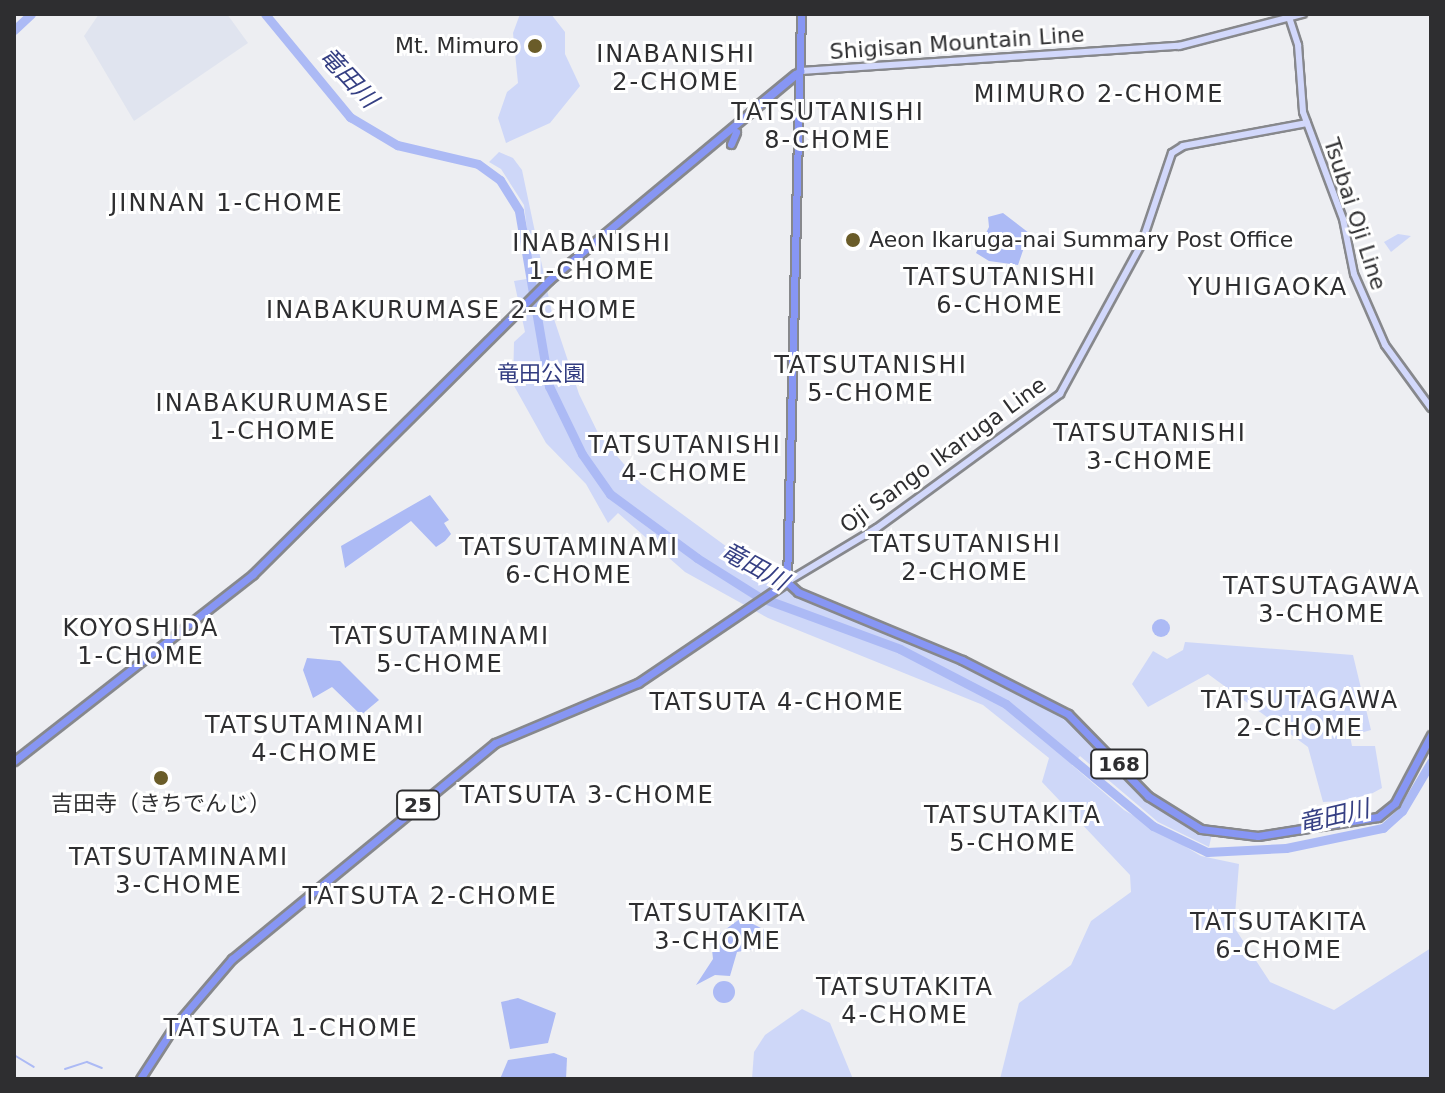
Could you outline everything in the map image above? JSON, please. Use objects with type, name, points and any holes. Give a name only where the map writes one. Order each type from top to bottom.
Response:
[{"type":"highway","points":[[787,582],[801,14]]},
{"type":"highway","points":[[731,144],[731,137],[800,71]]},
{"type":"highway","points":[[14,761],[253,574],[544,285],[710,150],[800,71]]},
{"type":"highway","points":[[753,111],[778,93]]},
{"type":"highway","name":"25","points":[[140,1079],[173,1028],[232,959],[495,743],[638,683],[787,582]]},
{"type":"highway","name":"168","points":[[787,582],[798,592],[965,662],[1068,714],[1148,796],[1201,829],[1258,836],[1378,817],[1395,803],[1431,735]]},
{"type":"main road","name":"Shigisan Mountain Line","points":[[800,71],[1179,46],[1303,14]]},
{"type":"main road","name":"Tsubai Oji Line","points":[[1288,17],[1298,45],[1307,123],[1343,219],[1365,301],[1398,367],[1431,408]]},
{"type":"main road","name":"Oji Sango Ikaruga Line","points":[[787,582],[888,521],[1060,394],[1141,245],[1172,153],[1183,146],[1307,123]]},
{"type":"shaded area","points":[[99,14],[227,14],[248,43],[134,121],[84,36]]},
{"type":"green space","points":[[520,14],[551,14],[565,32],[565,54],[580,86],[550,123],[506,143],[498,118],[507,92],[518,83],[513,33]]},
{"type":"green space","name":"竜田公園","points":[[499,152],[513,158],[522,170],[552,313],[579,394],[599,435],[641,484],[790,593],[950,660],[1074,722],[1151,801],[1212,834],[1209,847],[1158,822],[1080,756],[1072,765],[1124,810],[1201,856],[1239,864],[1234,927],[1270,982],[1334,1010],[1431,948],[1431,1079],[1000,1079],[1019,1003],[1071,965],[1091,921],[1131,892],[1130,875],[1042,782],[1049,758],[983,705],[768,618],[685,572],[618,513],[608,523],[586,484],[546,443],[513,384],[514,342],[525,332],[514,281],[533,278],[524,205],[501,169],[489,162]]},
{"type":"green space","points":[[1398,234],[1411,236],[1391,252],[1384,242]]},
{"type":"green space","points":[[1185,642],[1353,655],[1371,730],[1350,736],[1352,746],[1375,746],[1382,788],[1360,800],[1323,802],[1308,747],[1208,674],[1148,707],[1132,684],[1153,651],[1167,659],[1183,650]]},
{"type":"green space","points":[[802,1009],[830,1023],[853,1079],[752,1079],[754,1052],[765,1035]]},
{"type":"water","points":[[1003,213],[1029,233],[1018,265],[989,261],[976,253],[989,227],[988,217]]},
{"type":"water","points":[[430,495],[449,520],[444,523],[451,534],[445,541],[436,547],[411,521],[345,568],[341,546]]},
{"type":"water","points":[[1161,619],[1170,628],[1161,637],[1152,628]]},
{"type":"water","points":[[307,658],[340,661],[379,700],[361,715],[332,687],[313,698],[303,670]]},
{"type":"water","points":[[741,918],[771,933],[770,946],[737,952],[730,976],[715,975],[696,985],[713,959],[711,940]]},
{"type":"water","points":[[724,981],[732,984],[735,992],[732,1000],[724,1003],[716,1000],[713,992],[716,984]]},
{"type":"water","points":[[518,998],[556,1013],[548,1043],[510,1049],[501,1002]]},
{"type":"water","points":[[554,1053],[567,1058],[566,1079],[500,1079],[508,1060]]},
{"type":"waterway","points":[[14,30],[31,14]]},
{"type":"waterway","name":"竜田川","points":[[265,14],[350,117],[397,145],[478,164],[500,180],[519,211],[549,386],[582,454],[610,494],[697,558],[759,597],[900,649],[1006,704],[1153,826],[1207,852],[1286,848],[1383,828],[1402,811],[1431,762]]},
{"type":"waterway","points":[[14,1055],[34,1067]]},
{"type":"waterway","points":[[65,1069],[87,1062],[102,1068]]},
{"type":"place","name":"Mt. Mimuro","points":[[535,46]]},
{"type":"place","name":"Aeon Ikaruga-nai Summary Post Office","points":[[853,240]]},
{"type":"place","name":"吉田寺（きちでんじ）","points":[[161,778]]},
{"type":"district","name":"INABANISHI 2-CHOME","points":[[676,69]]},
{"type":"district","name":"MIMURO 2-CHOME","points":[[1099,95]]},
{"type":"district","name":"TATSUTANISHI 8-CHOME","points":[[828,127]]},
{"type":"district","name":"JINNAN 1-CHOME","points":[[227,204]]},
{"type":"district","name":"INABANISHI 1-CHOME","points":[[592,258]]},
{"type":"district","name":"YUHIGAOKA","points":[[1268,288]]},
{"type":"district","name":"TATSUTANISHI 6-CHOME","points":[[1000,292]]},
{"type":"district","name":"INABAKURUMASE 2-CHOME","points":[[452,311]]},
{"type":"district","name":"TATSUTANISHI 5-CHOME","points":[[871,380]]},
{"type":"district","name":"INABAKURUMASE 1-CHOME","points":[[273,418]]},
{"type":"district","name":"TATSUTANISHI 3-CHOME","points":[[1150,448]]},
{"type":"district","name":"TATSUTANISHI 4-CHOME","points":[[685,460]]},
{"type":"district","name":"TATSUTANISHI 2-CHOME","points":[[965,559]]},
{"type":"district","name":"TATSUTAMINAMI 6-CHOME","points":[[569,562]]},
{"type":"district","name":"TATSUTAGAWA 3-CHOME","points":[[1322,601]]},
{"type":"district","name":"KOYOSHIDA 1-CHOME","points":[[141,643]]},
{"type":"district","name":"TATSUTAMINAMI 5-CHOME","points":[[440,651]]},
{"type":"district","name":"TATSUTA 4-CHOME","points":[[777,703]]},
{"type":"district","name":"TATSUTAGAWA 2-CHOME","points":[[1300,715]]},
{"type":"district","name":"TATSUTAMINAMI 4-CHOME","points":[[315,740]]},
{"type":"district","name":"TATSUTA 3-CHOME","points":[[587,796]]},
{"type":"district","name":"TATSUTAKITA 5-CHOME","points":[[1013,830]]},
{"type":"district","name":"TATSUTAMINAMI 3-CHOME","points":[[179,872]]},
{"type":"district","name":"TATSUTA 2-CHOME","points":[[430,897]]},
{"type":"district","name":"TATSUTAKITA 3-CHOME","points":[[718,928]]},
{"type":"district","name":"TATSUTAKITA 6-CHOME","points":[[1279,937]]},
{"type":"district","name":"TATSUTAKITA 4-CHOME","points":[[905,1002]]},
{"type":"district","name":"TATSUTA 1-CHOME","points":[[291,1029]]}]
